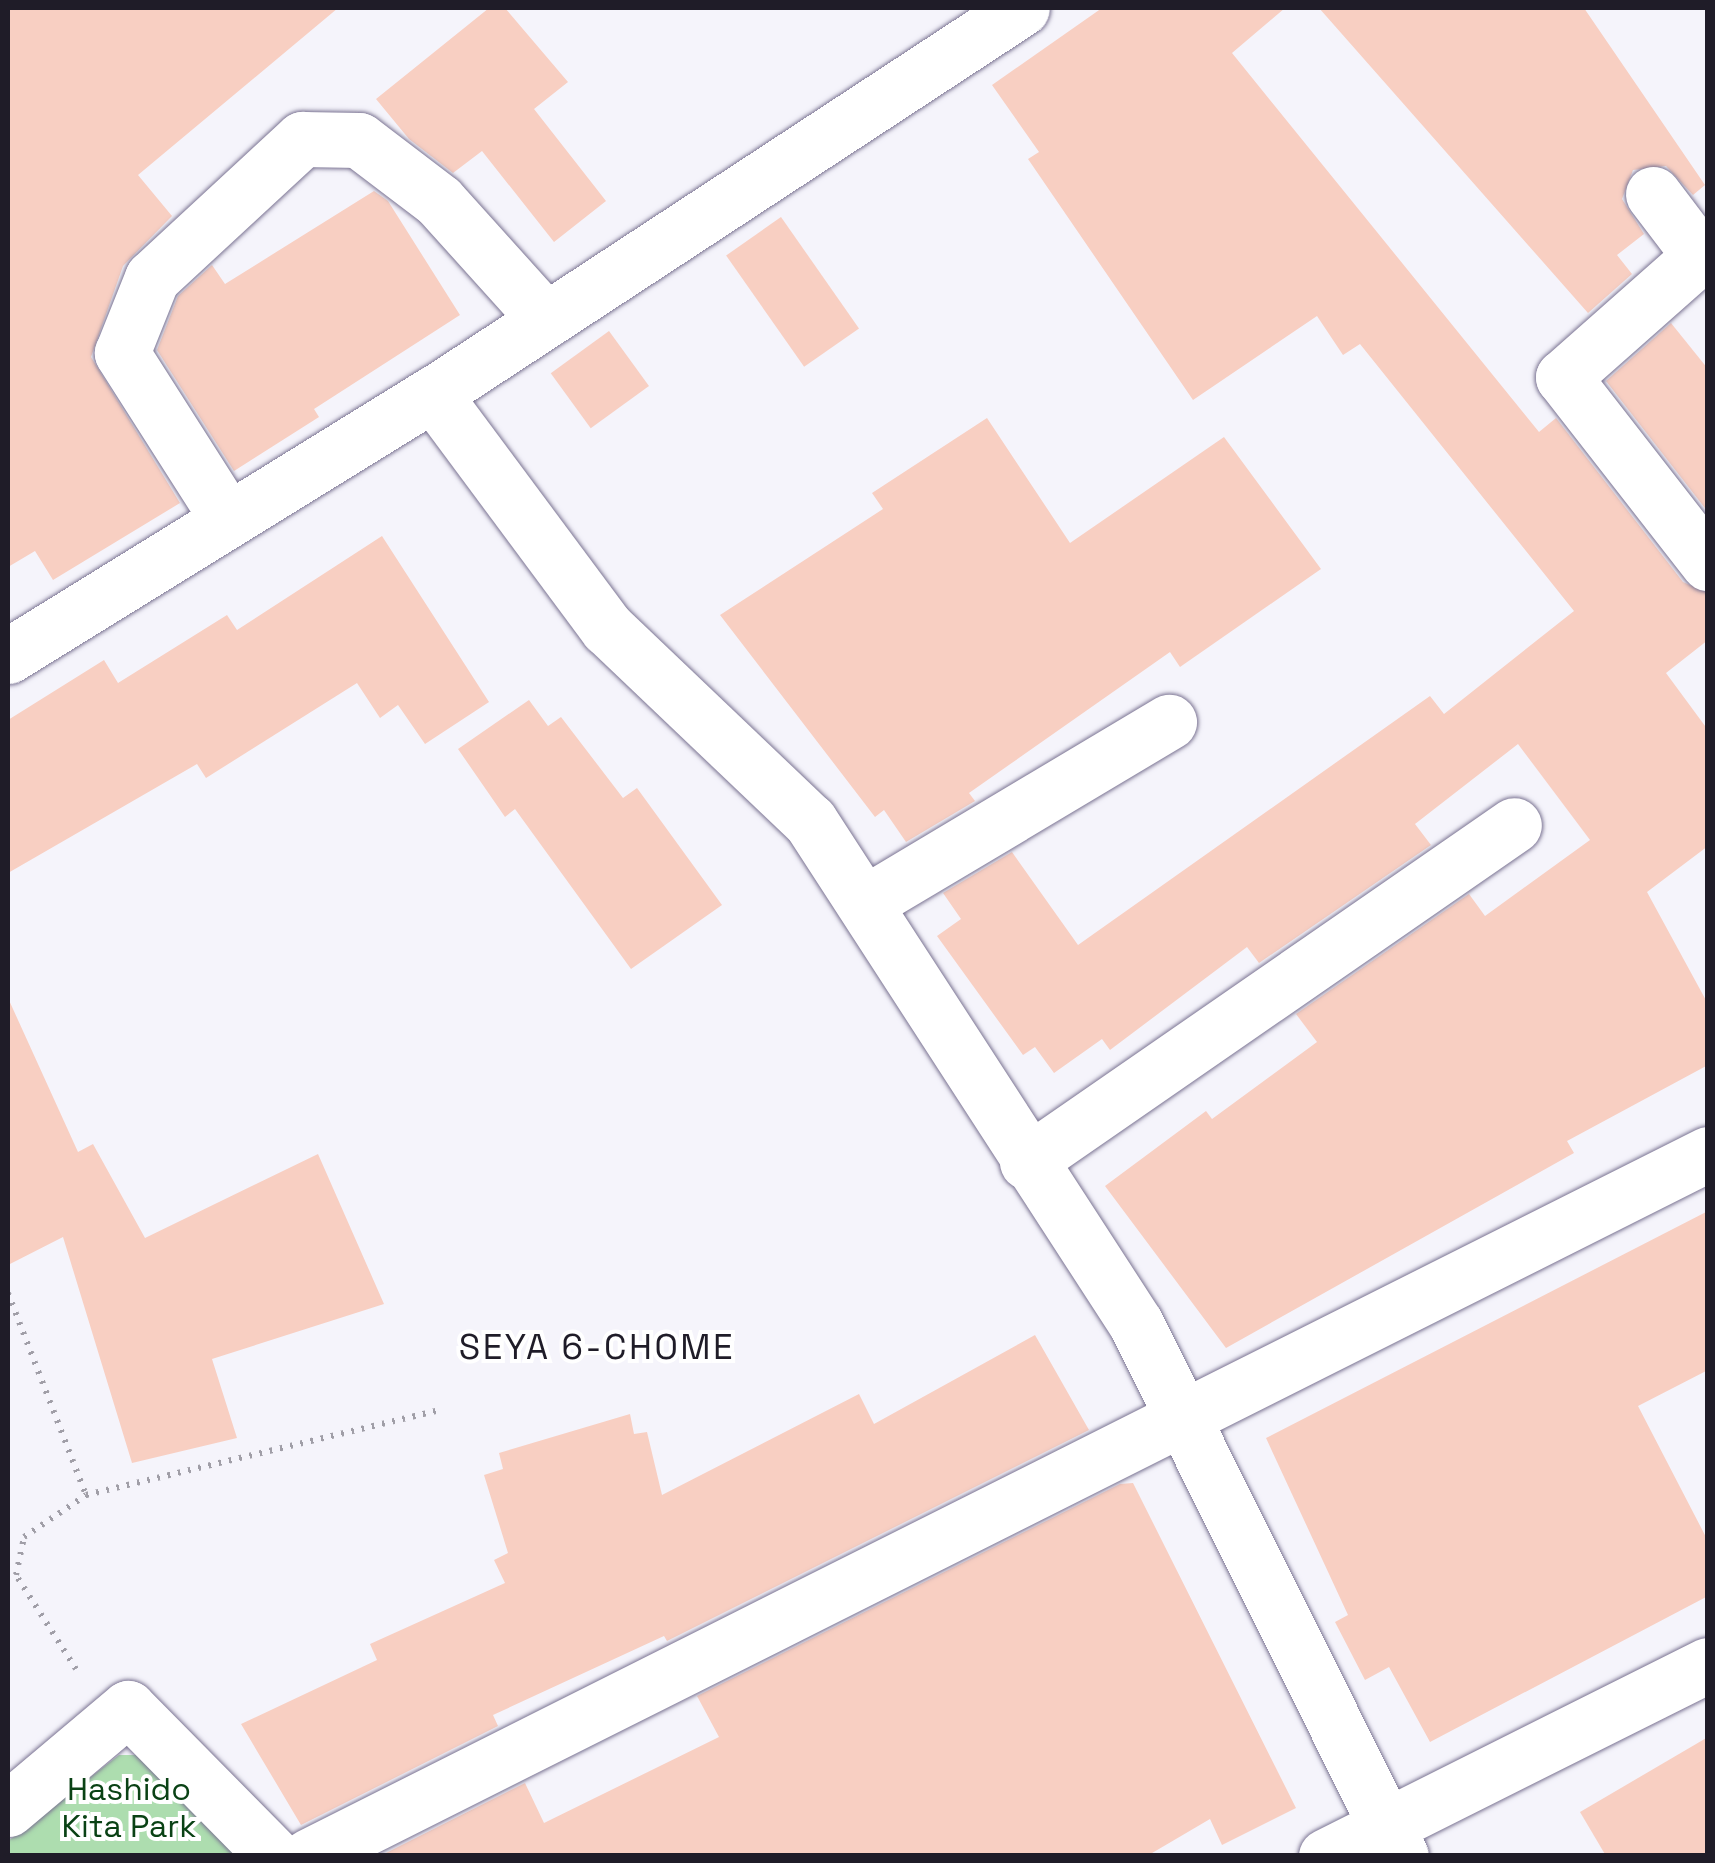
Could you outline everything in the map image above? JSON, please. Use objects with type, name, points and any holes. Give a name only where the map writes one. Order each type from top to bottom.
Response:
[{"type":"street","points":[[8,656],[433,394],[1022,8]]},
{"type":"street","points":[[227,518],[122,353],[152,278],[302,139],[359,140],[439,201],[546,320]]},
{"type":"street","points":[[1653,194],[1700,256],[1563,377],[1708,563]]},
{"type":"street","points":[[433,394],[607,628],[810,821],[865,903],[1027,1162],[1136,1324],[1394,1840]]},
{"type":"street","points":[[865,903],[1169,722]]},
{"type":"street","points":[[1027,1162],[1514,824]]},
{"type":"street","points":[[309,1856],[1708,1154]]},
{"type":"street","points":[[1326,1856],[1394,1840],[1708,1666]]},
{"type":"street","points":[[8,1808],[128,1708],[274,1856]]},
{"type":"path","points":[[8,1293],[86,1494]]},
{"type":"path","points":[[110,1722],[16,1574],[24,1537],[86,1494],[440,1410]]},
{"type":"green space","name":"Hashido Kita Park","points":[[119,1755],[145,1755],[249,1856],[8,1856],[8,1841]]},
{"type":"building","points":[[8,8],[338,8],[138,175],[172,216],[123,266],[91,357],[180,503],[53,580],[35,551],[8,567]]},
{"type":"building","points":[[489,8],[505,8],[568,82],[534,109],[606,201],[554,242],[482,151],[453,173],[409,139],[376,99]]},
{"type":"building","points":[[1102,8],[1285,8],[1232,53],[1539,432],[1556,418],[1683,582],[1708,593],[1708,640],[1666,673],[1708,730],[1708,846],[1647,892],[1708,1004],[1708,1065],[1567,1141],[1574,1153],[1226,1348],[1105,1186],[1206,1111],[1212,1119],[1317,1042],[1296,1014],[1469,894],[1485,916],[1590,840],[1518,744],[1415,824],[1431,845],[1259,963],[1247,947],[1110,1050],[1102,1039],[1054,1073],[1035,1047],[1023,1055],[937,936],[961,919],[943,893],[1012,852],[1078,945],[1430,696],[1444,714],[1574,611],[1360,344],[1343,355],[1317,316],[1193,400],[1028,159],[1039,152],[992,85]]},
{"type":"building","points":[[1319,8],[1584,8],[1705,185],[1693,195],[1666,166],[1633,170],[1622,199],[1644,234],[1617,255],[1632,274],[1588,313]]},
{"type":"building","points":[[374,191],[388,201],[460,315],[314,409],[319,417],[234,471],[157,350],[178,296],[212,265],[225,284]]},
{"type":"building","points":[[781,217],[859,328],[804,367],[726,255]]},
{"type":"building","points":[[1671,323],[1708,369],[1708,512],[1606,381]]},
{"type":"building","points":[[609,331],[649,386],[591,428],[551,373]]},
{"type":"building","points":[[987,418],[1070,543],[1224,437],[1321,569],[1180,667],[1170,652],[969,793],[975,801],[906,842],[884,810],[875,817],[720,615],[883,509],[872,493]]},
{"type":"building","points":[[382,536],[489,702],[425,744],[398,705],[380,718],[357,683],[206,778],[197,764],[8,873],[8,720],[104,660],[118,683],[227,615],[237,630]]},
{"type":"building","points":[[529,700],[548,726],[561,717],[623,798],[637,788],[722,905],[631,969],[515,809],[505,817],[458,749]]},
{"type":"building","points":[[8,998],[78,1152],[93,1144],[145,1238],[318,1154],[384,1304],[212,1359],[237,1438],[132,1463],[63,1237],[8,1265]]},
{"type":"building","points":[[1708,1211],[1708,1370],[1638,1406],[1708,1541],[1708,1596],[1430,1742],[1389,1667],[1365,1680],[1335,1622],[1348,1615],[1266,1438]]},
{"type":"building","points":[[1035,1335],[1089,1430],[667,1641],[664,1636],[493,1715],[498,1726],[301,1825],[241,1724],[377,1660],[370,1644],[505,1583],[494,1560],[508,1553],[484,1475],[503,1469],[499,1453],[630,1414],[634,1434],[647,1432],[662,1495],[859,1394],[874,1424]]},
{"type":"building","points":[[1133,1483],[1296,1808],[1222,1845],[1210,1819],[1147,1856],[380,1856],[525,1783],[544,1823],[719,1737],[697,1696],[1120,1484]]},
{"type":"building","points":[[1708,1737],[1708,1856],[1606,1856],[1580,1812]]},
{"type":"district","name":"SEYA 6-CHOME","points":[[597,1347]]}]
